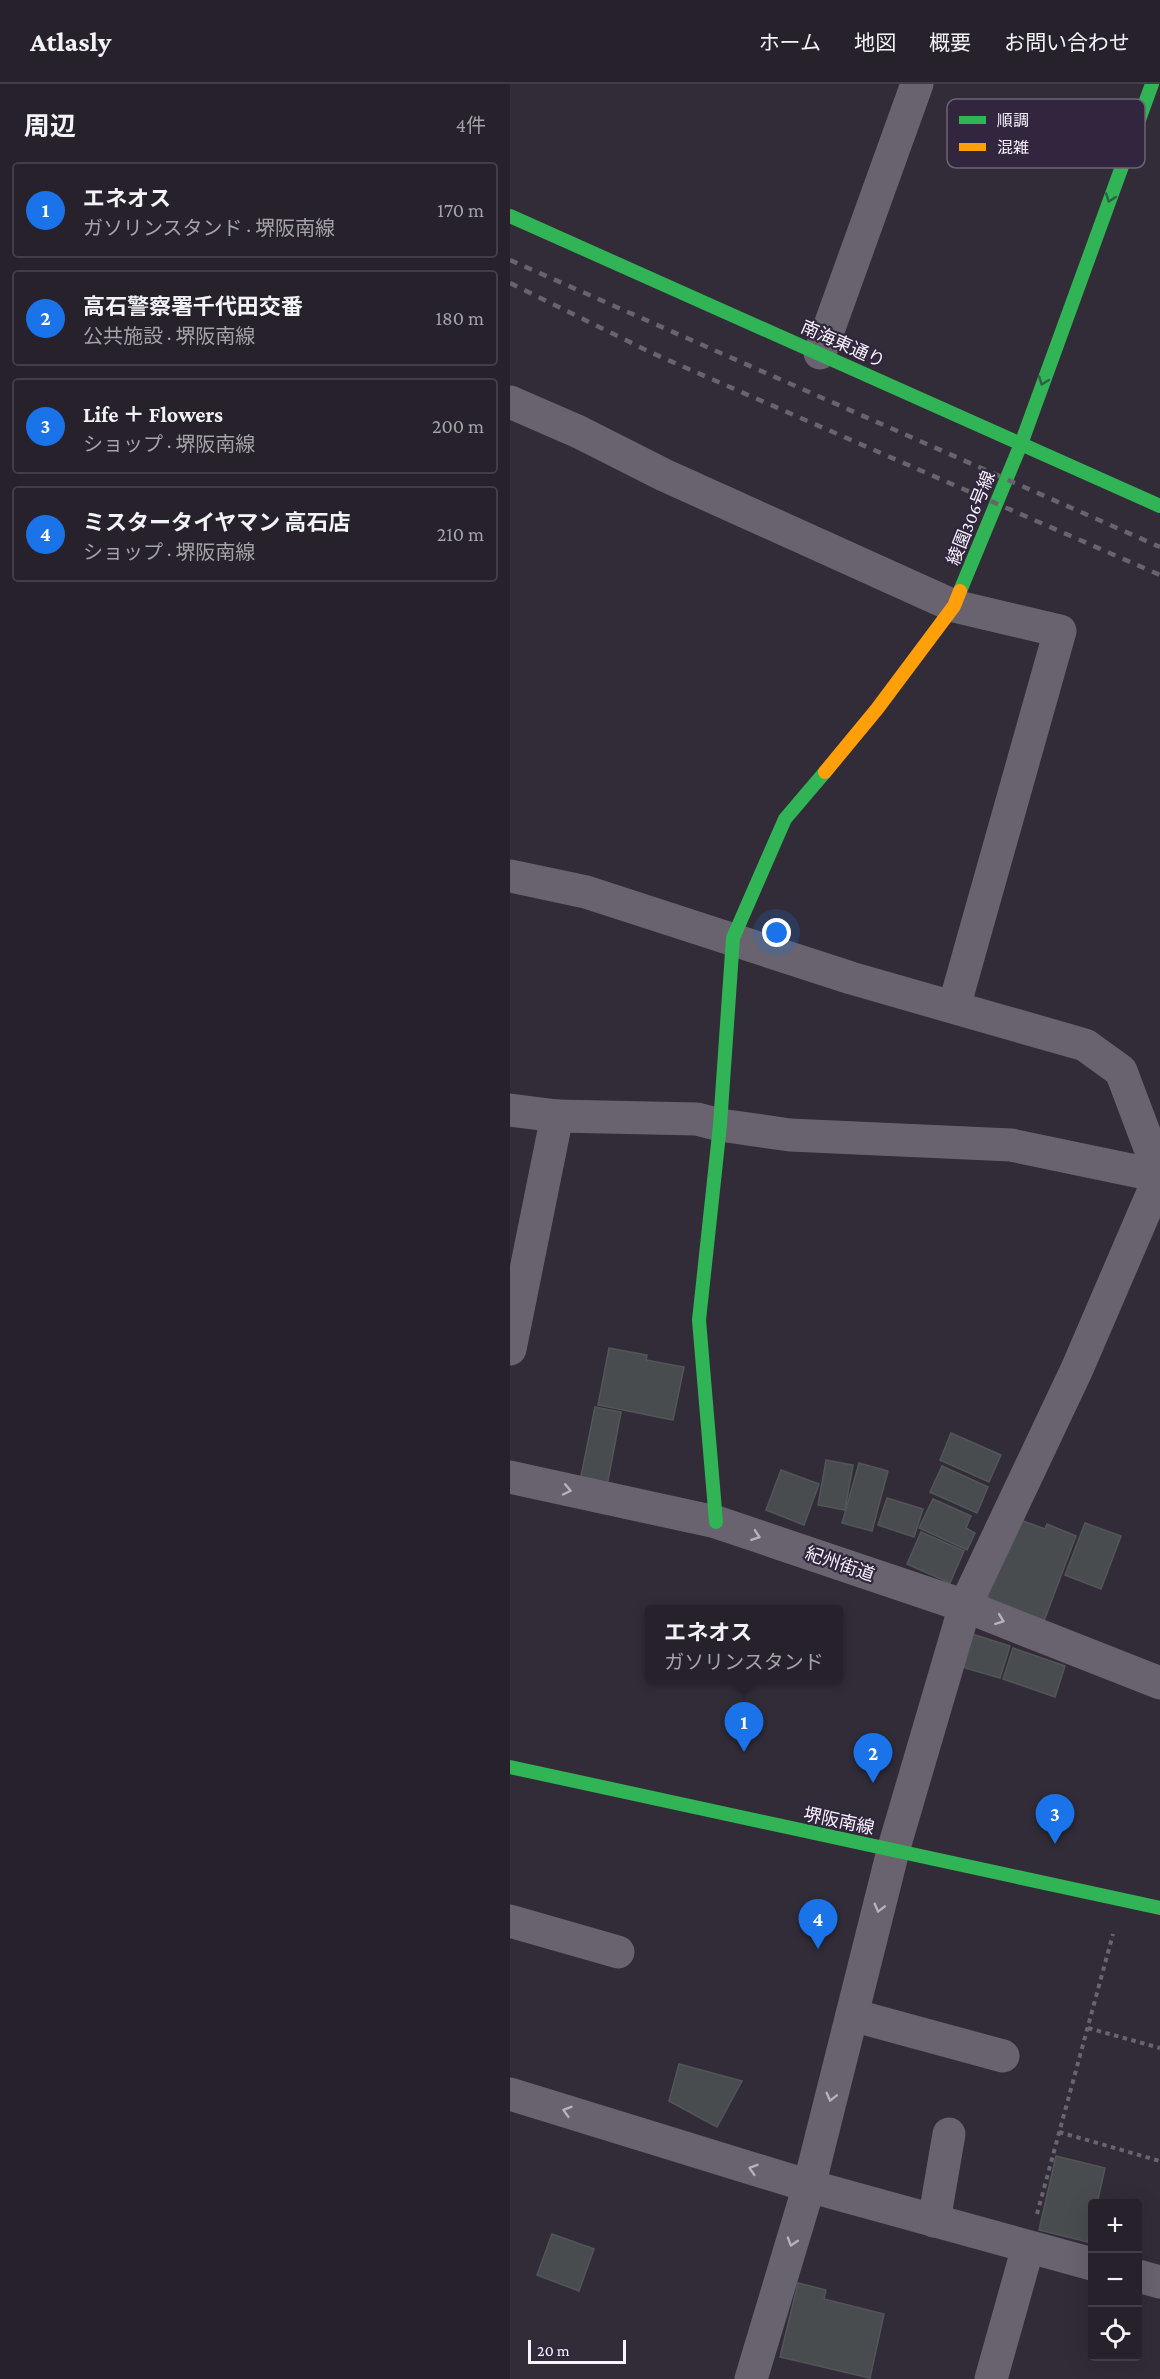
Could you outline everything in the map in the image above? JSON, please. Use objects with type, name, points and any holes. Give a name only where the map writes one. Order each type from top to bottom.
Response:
[{"type":"street","points":[[820,353],[917,84]]},
{"type":"street","name":"綾園306号線","points":[[1145,103],[1152,84]]},
{"type":"street","name":"綾園306号線","points":[[716,1522],[699,1320],[720,1125],[733,938],[785,819],[877,709],[954,606],[1021,444],[1121,168]]},
{"type":"street","name":"南海東通り","points":[[510,216],[1160,506]]},
{"type":"street","points":[[510,402],[579,432],[664,475],[954,606],[1060,631],[954,1007]]},
{"type":"street","points":[[510,876],[586,892],[851,978],[1085,1045],[1121,1071],[1160,1176],[1077,1369],[965,1606],[893,1851],[809,2186],[752,2379]]},
{"type":"street","points":[[510,1110],[557,1116],[697,1119],[720,1125],[790,1135],[1011,1145],[1160,1176]]},
{"type":"street","points":[[510,1349],[557,1116]]},
{"type":"street","name":"紀州街道","points":[[511,1481],[716,1522],[965,1606],[1160,1683]]},
{"type":"street","name":"堺阪南線","points":[[510,1767],[1160,1908]]},
{"type":"street","points":[[510,1921],[618,1952]]},
{"type":"street","points":[[852,2015],[1003,2056]]},
{"type":"street","points":[[510,2094],[809,2186],[1088,2263]]},
{"type":"street","points":[[934,2221],[949,2134]]},
{"type":"street","points":[[991,2379],[1028,2247]]},
{"type":"street","points":[[1142,2277],[1160,2282]]},
{"type":"path","points":[[1028,2247],[1113,1934]]},
{"type":"path","points":[[1088,2028],[1160,2048]]},
{"type":"path","points":[[1059,2132],[1160,2161]]},
{"type":"building","points":[[609,1348],[647,1355],[646,1360],[684,1367],[673,1420],[598,1405]]},
{"type":"building","points":[[595,1407],[621,1412],[607,1486],[580,1481]]},
{"type":"building","points":[[951,1433],[1001,1455],[989,1482],[940,1460]]},
{"type":"building","points":[[826,1460],[853,1465],[845,1510],[818,1505]]},
{"type":"building","points":[[859,1463],[888,1471],[872,1531],[842,1523]]},
{"type":"building","points":[[942,1466],[988,1487],[977,1513],[930,1492]]},
{"type":"building","points":[[781,1470],[819,1484],[804,1525],[766,1510]]},
{"type":"building","points":[[887,1498],[923,1509],[914,1537],[878,1525]]},
{"type":"building","points":[[933,1499],[971,1516],[966,1528],[975,1533],[967,1550],[919,1528]]},
{"type":"building","points":[[1015,1518],[1045,1529],[1047,1524],[1076,1536],[1044,1621],[989,1600],[986,1589]]},
{"type":"building","points":[[1085,1523],[1121,1536],[1101,1589],[1065,1575]]},
{"type":"building","points":[[921,1532],[964,1551],[950,1583],[907,1564]]},
{"type":"building","points":[[972,1634],[1010,1646],[1000,1678],[962,1667]]},
{"type":"building","points":[[1013,1648],[1065,1666],[1055,1697],[1003,1679]]},
{"type":"building","points":[[679,2064],[742,2081],[717,2127],[669,2101]]},
{"type":"building","points":[[1056,2156],[1105,2168],[1098,2199],[1088,2199],[1088,2242],[1039,2230]]},
{"type":"building","points":[[552,2234],[594,2249],[579,2291],[537,2275]]},
{"type":"building","points":[[798,2283],[826,2290],[824,2299],[884,2314],[870,2378],[780,2357]]},
{"type":"railway","points":[[510,260],[1160,547]]},
{"type":"railway","points":[[510,283],[652,353],[1160,575]]},
{"type":"traffic: fast","points":[[1145,103],[1152,84]]},
{"type":"traffic: fast","points":[[960,591],[1021,444],[1121,168]]},
{"type":"traffic: fast","points":[[510,216],[1160,506]]},
{"type":"traffic: fast","points":[[716,1522],[699,1320],[720,1125],[733,938],[785,819],[825,772]]},
{"type":"traffic: fast","points":[[510,1767],[1160,1908]]},
{"type":"traffic: slow","points":[[825,772],[877,709],[954,606],[960,591]]},
{"type":"place","name":"エネオス","points":[[744,1752]]},
{"type":"place","name":"高石警察署千代田交番","points":[[873,1783]]},
{"type":"place","name":"Life ＋ Flowers","points":[[1055,1844]]},
{"type":"place","name":"ミスタータイヤマン 高石店","points":[[818,1949]]}]
